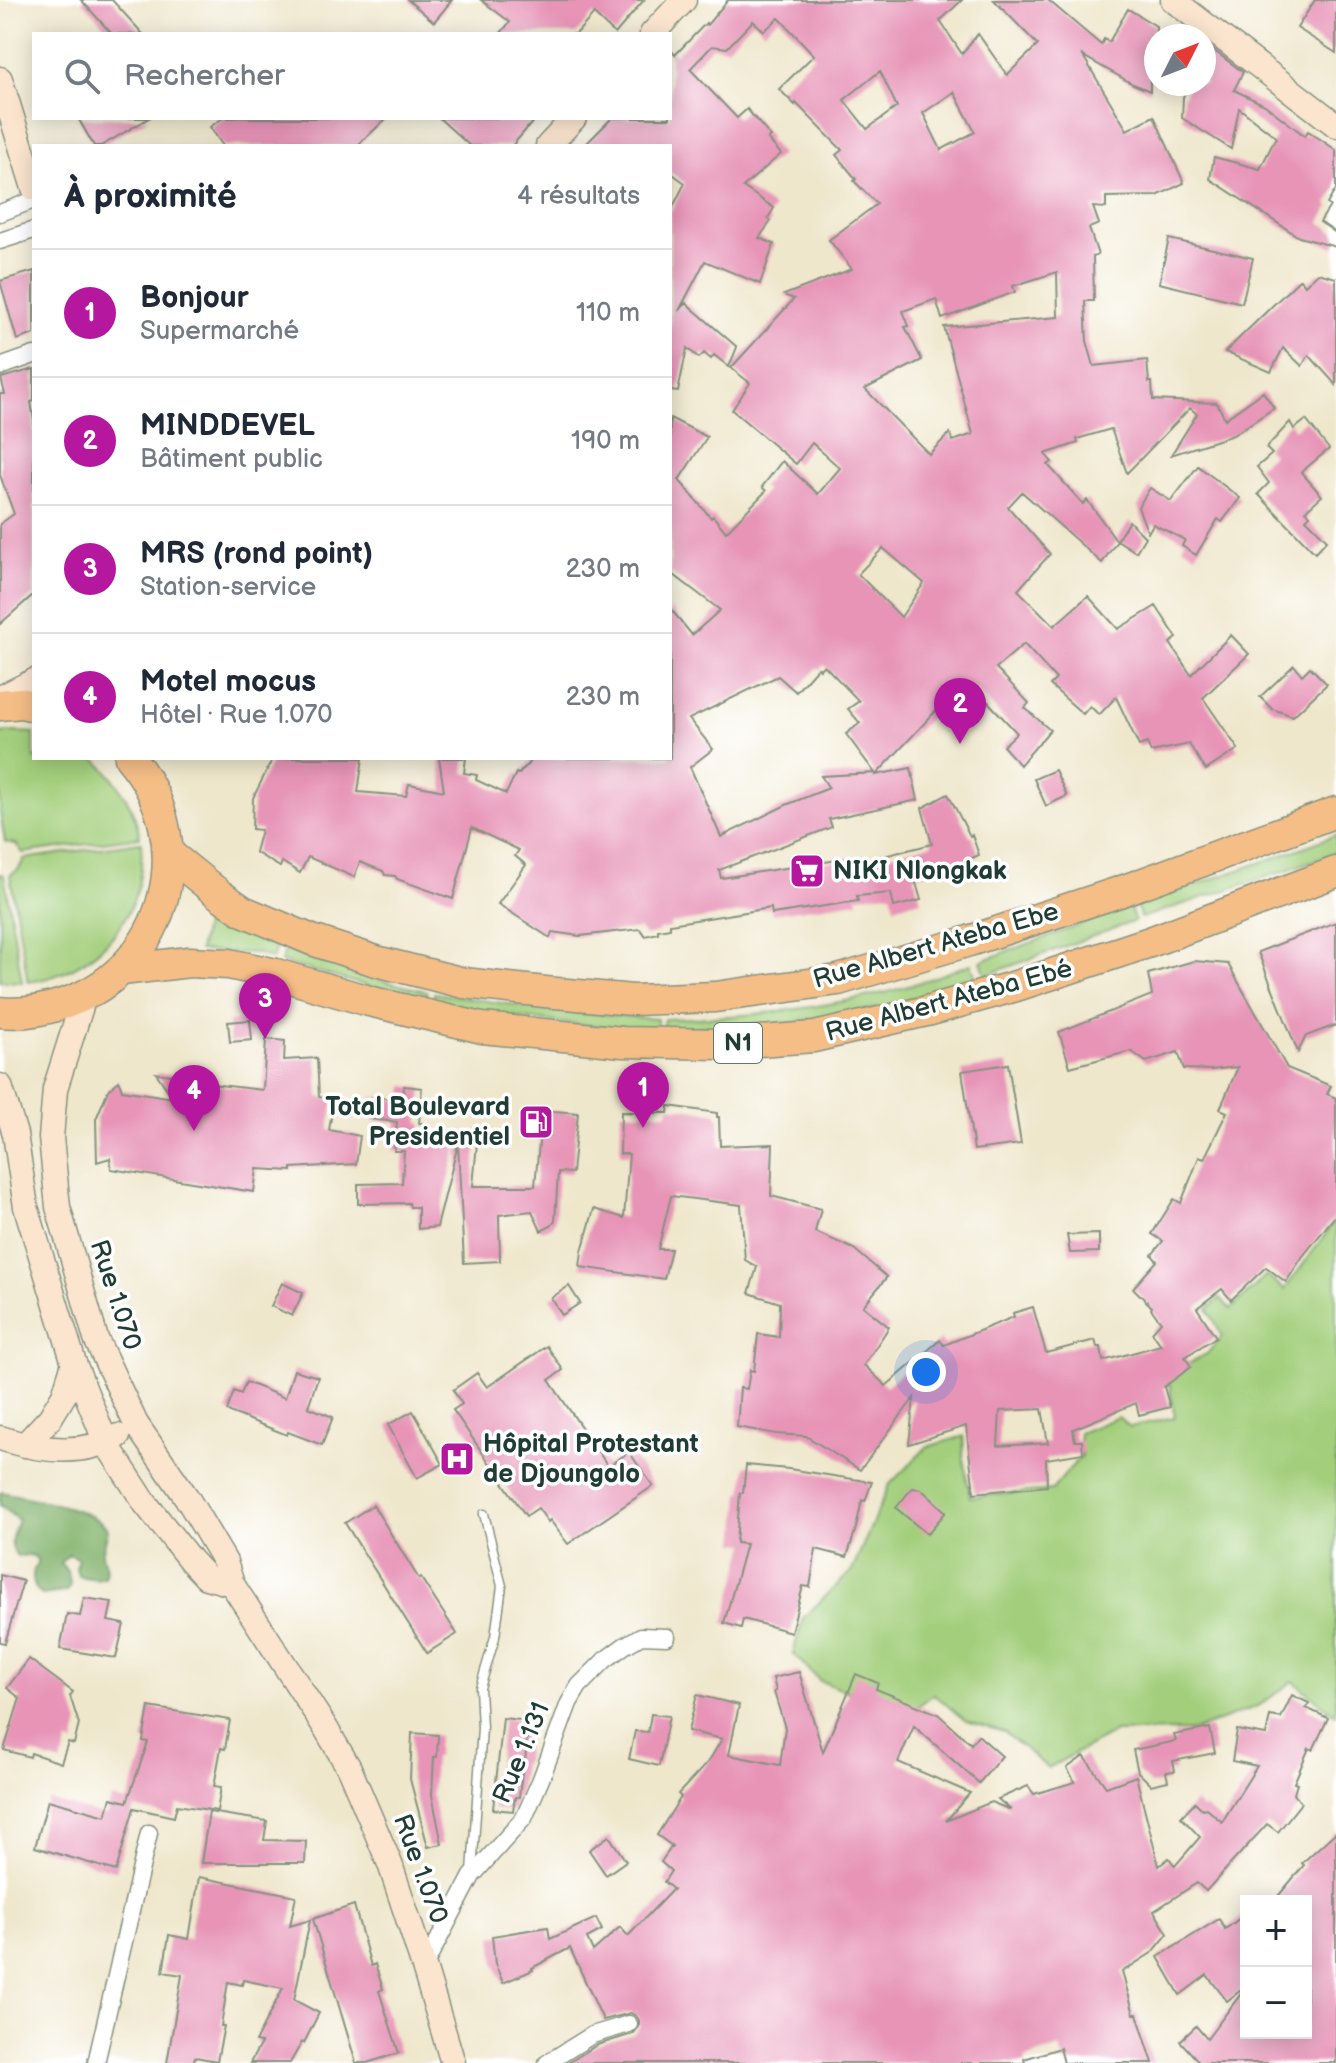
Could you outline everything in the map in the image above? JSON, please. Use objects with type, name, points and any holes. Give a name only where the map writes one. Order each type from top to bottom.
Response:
[{"type":"highway","points":[[0,705],[32,706]]},
{"type":"highway","name":"N1","points":[[0,1012],[45,1010],[84,997],[122,970],[143,945],[158,916],[166,885],[168,853],[160,810],[137,762]]},
{"type":"highway","name":"Rue Albert Ateba Ebe","points":[[168,853],[243,911],[312,940],[376,961],[464,983],[633,1000],[715,997],[838,980],[1119,892],[1336,812]]},
{"type":"highway","name":"Rue Albert Ateba Ebé","points":[[122,970],[189,962],[229,964],[482,1028],[623,1042],[718,1044],[814,1037],[927,1011],[1016,986],[1150,942],[1336,872]]},
{"type":"main road","points":[[654,32],[684,0]]},
{"type":"main road","points":[[1173,0],[1336,125]]},
{"type":"main road","points":[[0,79],[32,182]]},
{"type":"main road","points":[[550,144],[572,120]]},
{"type":"main road","points":[[0,698],[32,682]]},
{"type":"main road","name":"Rue 1.070","points":[[84,997],[55,1089],[51,1138],[58,1207],[96,1339],[136,1424],[195,1510],[225,1562],[232,1584],[349,1768],[390,1864],[453,2063]]},
{"type":"main road","points":[[0,1086],[15,1134],[26,1207],[74,1363],[106,1443],[145,1503],[191,1561],[206,1577],[232,1584]]},
{"type":"main road","points":[[25,1445],[50,1418],[64,1395],[74,1363]]},
{"type":"main road","points":[[0,1438],[65,1450],[106,1443],[136,1424]]},
{"type":"street","points":[[0,213],[32,201]]},
{"type":"street","points":[[0,241],[32,231]]},
{"type":"street","points":[[0,367],[32,356]]},
{"type":"street","name":"Rue 1.131","points":[[424,1967],[472,1876],[524,1818],[569,1703],[579,1686],[605,1660],[641,1636],[667,1637]]},
{"type":"street","points":[[96,2063],[149,1833]]},
{"type":"street","points":[[547,2063],[592,2035],[629,2024]]},
{"type":"lane","points":[[472,1876],[482,1728],[480,1688],[495,1637],[502,1586],[484,1514]]},
{"type":"green space","points":[[0,733],[32,733],[32,760],[96,760],[124,794],[140,837],[23,853],[16,844],[5,842],[0,813]]},
{"type":"green space","points":[[1336,835],[1336,852],[1141,918],[1136,905]]},
{"type":"green space","points":[[141,842],[141,868],[136,893],[127,915],[113,935],[76,966],[28,982],[10,875],[19,869],[24,859]]},
{"type":"green space","points":[[0,874],[4,875],[22,982],[0,981]]},
{"type":"green space","points":[[208,904],[260,941],[276,947],[272,959],[256,953],[199,951]]},
{"type":"green space","points":[[1129,907],[1135,921],[986,975],[981,961]]},
{"type":"green space","points":[[285,950],[387,982],[427,991],[425,1002],[281,962]]},
{"type":"green space","points":[[971,964],[976,978],[889,1006],[789,1023],[663,1029],[664,1019],[774,1012],[857,999],[906,987]]},
{"type":"green space","points":[[434,993],[556,1011],[657,1019],[657,1029],[572,1024],[460,1009],[432,1004]]},
{"type":"green space","points":[[1336,1220],[1336,1715],[1293,1681],[1260,1705],[1193,1731],[1115,1732],[1048,1768],[1004,1732],[966,1721],[934,1694],[910,1712],[890,1708],[820,1681],[793,1654],[803,1618],[852,1571],[889,1485],[927,1447],[964,1436],[963,1456],[970,1497],[1052,1490],[1081,1456],[1079,1433],[1118,1417],[1130,1427],[1175,1417],[1169,1383],[1177,1370],[1207,1354],[1222,1336],[1208,1309],[1220,1298],[1231,1309],[1266,1276],[1285,1289]]},
{"type":"green space","points":[[2,1492],[60,1505],[100,1522],[108,1529],[102,1554],[106,1569],[104,1577],[79,1576],[76,1569],[78,1558],[69,1554],[60,1563],[68,1575],[69,1589],[42,1595],[33,1580],[37,1559],[32,1555],[17,1556],[12,1547],[18,1520],[0,1505]]},
{"type":"building","points":[[81,0],[112,0],[141,32],[110,32]]},
{"type":"building","points":[[408,0],[452,0],[434,22]]},
{"type":"building","points":[[481,0],[644,0],[617,32],[594,14],[578,32],[502,32],[510,22]]},
{"type":"building","points":[[728,0],[962,0],[940,21],[962,54],[978,34],[1007,75],[1038,45],[994,0],[1048,0],[1101,45],[1104,39],[1109,42],[1128,9],[1153,24],[1144,24],[1144,89],[1083,56],[1127,130],[1154,116],[1184,183],[1157,196],[1106,197],[1106,208],[1093,207],[1099,224],[1089,228],[1098,255],[1093,257],[1094,301],[1085,301],[1087,341],[1094,366],[1147,360],[1153,400],[1217,403],[1225,419],[1263,392],[1274,408],[1233,435],[1171,455],[1197,414],[1190,408],[1127,473],[1111,429],[1077,439],[1078,443],[1045,454],[1052,462],[1048,465],[1083,504],[1087,500],[1117,541],[1102,563],[1022,492],[1008,507],[1050,554],[1018,590],[1054,626],[1088,596],[1118,629],[1156,606],[1177,638],[1170,643],[1191,675],[1231,635],[1249,654],[1203,698],[1238,749],[1206,770],[1189,744],[1151,752],[1147,743],[1139,746],[1116,697],[1099,715],[1090,706],[1083,714],[1050,685],[1056,679],[1024,644],[996,668],[1029,703],[1025,708],[1050,730],[1020,765],[1003,746],[1017,733],[976,689],[957,708],[947,699],[876,775],[911,768],[918,800],[829,819],[832,827],[719,870],[721,878],[851,858],[852,864],[932,844],[922,808],[948,794],[972,835],[979,855],[947,869],[914,876],[921,900],[894,907],[891,893],[857,896],[858,901],[772,914],[771,908],[670,924],[670,928],[645,936],[640,929],[580,936],[552,932],[550,938],[498,904],[526,865],[515,856],[519,850],[472,828],[453,899],[385,875],[383,871],[360,862],[354,877],[308,857],[300,873],[282,862],[280,867],[255,852],[261,830],[252,829],[253,798],[272,760],[363,760],[358,792],[406,796],[409,784],[444,791],[439,760],[466,760],[464,773],[477,775],[476,780],[506,794],[516,773],[519,774],[531,760],[672,760],[672,610],[692,635],[720,610],[672,574],[672,419],[707,437],[679,480],[726,532],[766,491],[762,487],[782,461],[818,494],[840,468],[812,443],[796,464],[732,410],[750,383],[731,368],[794,299],[784,295],[852,269],[829,240],[877,204],[854,181],[856,179],[836,155],[842,150],[779,89],[814,55],[779,18],[764,31],[753,21],[727,48],[712,46],[690,69],[737,118],[747,109],[781,154],[743,187],[774,208],[768,218],[771,221],[759,238],[774,244],[760,284],[705,261],[679,311],[686,303],[737,347],[729,367],[714,355],[711,359],[704,353],[699,358],[687,348],[678,392],[672,391],[672,209],[685,183],[672,173],[672,144],[586,144],[610,120],[672,120],[672,51],[675,55]],"holes":[[[880,71],[897,107],[867,129],[844,100]],[[954,92],[975,132],[941,150],[923,113]],[[1057,272],[1058,317],[944,327],[973,434],[953,441],[950,433],[929,454],[865,389],[922,360],[905,327],[909,326],[903,311],[936,299],[942,319],[1015,292],[1013,286]],[[883,548],[924,583],[901,617],[858,574]],[[824,665],[859,701],[848,709],[860,723],[846,734],[875,773],[821,776],[829,788],[721,837],[690,767],[713,749],[689,719],[778,676],[796,692],[818,667],[820,669]]]},
{"type":"building","points":[[1315,0],[1336,0],[1336,53],[1297,28]]},
{"type":"building","points":[[1216,52],[1243,72],[1234,90],[1265,105],[1305,136],[1308,131],[1336,150],[1336,189],[1320,222],[1336,233],[1336,247],[1299,237],[1210,179],[1214,157],[1260,169],[1276,137],[1239,108],[1231,149],[1182,118],[1183,97],[1216,96]]},
{"type":"building","points":[[79,120],[146,120],[104,144],[93,144]]},
{"type":"building","points":[[220,120],[385,120],[359,144],[222,144],[210,127]]},
{"type":"building","points":[[441,120],[534,120],[514,144],[468,144]]},
{"type":"building","points":[[1169,239],[1253,258],[1242,303],[1159,283]]},
{"type":"building","points":[[32,272],[32,335],[17,340],[0,281]]},
{"type":"building","points":[[1318,273],[1336,278],[1336,385],[1309,355],[1302,366],[1283,348],[1271,372],[1225,352],[1300,279],[1305,285]]},
{"type":"building","points":[[32,370],[32,596],[0,624],[0,524],[14,514],[0,475],[0,394],[5,394],[1,378]]},
{"type":"building","points":[[1306,420],[1329,449],[1301,472],[1322,496],[1306,510],[1310,515],[1306,519],[1327,540],[1315,553],[1258,494],[1269,483],[1257,467],[1272,454],[1266,448],[1290,422],[1294,429]]},
{"type":"building","points":[[1198,466],[1240,498],[1222,522],[1218,519],[1196,555],[1182,546],[1185,540],[1153,524],[1148,533],[1138,507],[1150,488],[1171,501]]},
{"type":"building","points":[[1129,521],[1145,537],[1136,552],[1117,540]]},
{"type":"building","points":[[1294,665],[1302,675],[1310,667],[1327,684],[1293,716],[1272,709],[1260,697]]},
{"type":"building","points":[[1055,770],[1067,796],[1046,806],[1034,779]]},
{"type":"building","points":[[1336,922],[1336,1025],[1306,1036],[1298,1052],[1258,952]]},
{"type":"building","points":[[1194,961],[1228,964],[1287,1068],[1331,1086],[1327,1094],[1336,1098],[1336,1215],[1286,1282],[1266,1267],[1231,1300],[1222,1289],[1197,1308],[1216,1337],[1185,1357],[1191,1367],[1164,1387],[1170,1407],[1139,1415],[1136,1403],[1073,1429],[1075,1441],[1082,1441],[1083,1453],[1046,1459],[1047,1486],[974,1493],[966,1426],[909,1444],[914,1398],[860,1470],[806,1436],[737,1427],[740,1388],[747,1389],[750,1370],[754,1371],[758,1334],[779,1337],[780,1303],[749,1293],[757,1267],[745,1260],[741,1205],[671,1196],[658,1249],[671,1249],[664,1279],[580,1267],[594,1209],[624,1218],[629,1154],[620,1154],[621,1112],[668,1113],[669,1106],[717,1113],[720,1146],[773,1144],[771,1196],[821,1209],[815,1232],[854,1249],[887,1277],[863,1306],[889,1327],[864,1365],[886,1386],[940,1340],[944,1345],[1033,1307],[1046,1353],[1095,1340],[1097,1347],[1101,1347],[1103,1361],[1161,1345],[1152,1332],[1161,1322],[1152,1307],[1133,1288],[1157,1261],[1152,1255],[1163,1241],[1152,1234],[1174,1199],[1181,1203],[1199,1157],[1204,1159],[1227,1112],[1220,1109],[1238,1067],[1184,1069],[1178,1052],[1146,1062],[1131,1051],[1070,1067],[1059,1032],[1152,995],[1148,974]],"holes":[[[1042,1409],[1048,1443],[998,1446],[1000,1411]]]},
{"type":"building","points":[[250,1020],[252,1040],[230,1042],[228,1022]]},
{"type":"building","points":[[266,1039],[285,1041],[284,1060],[317,1058],[319,1097],[334,1100],[329,1130],[360,1136],[356,1164],[292,1168],[292,1171],[257,1169],[254,1192],[111,1169],[110,1158],[97,1162],[96,1119],[108,1090],[119,1081],[122,1090],[173,1098],[156,1073],[202,1079],[202,1083],[263,1090]]},
{"type":"building","points":[[1008,1064],[1021,1144],[974,1150],[962,1071]]},
{"type":"building","points":[[404,1086],[422,1088],[421,1137],[477,1143],[473,1186],[535,1186],[542,1110],[578,1113],[572,1173],[558,1172],[555,1221],[551,1226],[541,1231],[532,1211],[499,1215],[500,1261],[464,1263],[458,1144],[437,1227],[418,1229],[418,1207],[410,1207],[409,1203],[358,1204],[358,1184],[402,1183],[404,1151],[394,1151],[397,1122],[371,1119],[373,1097],[403,1100]]},
{"type":"building","points":[[1099,1234],[1099,1252],[1070,1253],[1067,1235]]},
{"type":"building","points":[[282,1283],[303,1293],[292,1316],[271,1306]]},
{"type":"building","points":[[569,1286],[580,1303],[562,1315],[551,1298]]},
{"type":"building","points":[[547,1346],[563,1370],[549,1380],[608,1466],[629,1452],[653,1486],[568,1544],[538,1508],[526,1516],[453,1410],[462,1404],[453,1390],[477,1373],[487,1387]]},
{"type":"building","points":[[294,1370],[318,1377],[308,1407],[333,1417],[322,1445],[227,1411],[234,1391],[241,1394],[246,1382],[285,1398]]},
{"type":"building","points":[[413,1411],[443,1464],[417,1478],[388,1425]]},
{"type":"building","points":[[746,1465],[872,1482],[865,1501],[862,1500],[847,1557],[816,1549],[810,1587],[803,1586],[791,1632],[743,1619],[741,1628],[724,1623],[746,1544],[736,1543]]},
{"type":"building","points":[[912,1488],[921,1489],[946,1512],[927,1534],[896,1508]]},
{"type":"building","points":[[373,1505],[457,1634],[427,1653],[345,1523]]},
{"type":"building","points":[[0,1575],[23,1581],[5,1643],[0,1642]]},
{"type":"building","points":[[84,1598],[112,1602],[108,1621],[124,1624],[116,1658],[60,1649],[67,1614],[80,1616]]},
{"type":"building","points":[[29,1659],[73,1692],[70,1696],[79,1724],[74,1744],[68,1742],[61,1763],[31,1753],[30,1757],[4,1750],[20,1698],[7,1688]]},
{"type":"building","points":[[799,1672],[823,1752],[856,1674],[878,1683],[876,1689],[938,1714],[971,1744],[978,1735],[1002,1756],[979,1783],[914,1726],[898,1762],[970,1793],[946,1821],[991,1802],[1011,1810],[998,1799],[1028,1786],[1034,1794],[1075,1782],[1067,1768],[1084,1756],[1106,1787],[1136,1776],[1159,1866],[1169,1858],[1175,1866],[1200,1837],[1181,1817],[1195,1802],[1222,1822],[1257,1766],[1232,1761],[1237,1730],[1266,1735],[1270,1716],[1281,1718],[1292,1695],[1309,1703],[1306,1708],[1328,1718],[1313,1750],[1309,1748],[1294,1783],[1297,1784],[1294,1794],[1301,1803],[1278,1832],[1267,1824],[1206,1891],[1197,1883],[1154,1911],[1168,1934],[1153,1952],[1122,1972],[1153,2063],[1064,2063],[1060,2048],[1024,2059],[1025,2063],[568,2063],[597,2045],[633,2034],[639,2027],[639,2020],[631,2013],[603,2020],[570,1948],[503,1983],[495,1964],[492,1936],[548,1927],[550,1939],[596,1918],[602,1930],[587,1938],[593,1951],[620,1927],[628,1936],[673,1889],[664,1882],[671,1871],[661,1862],[672,1846],[657,1835],[681,1797],[678,1794],[709,1761],[722,1739],[688,1731],[697,1695],[739,1705],[729,1755],[780,1765],[785,1728],[773,1678]]},
{"type":"building","points":[[149,1707],[230,1720],[214,1786],[221,1787],[217,1811],[177,1805],[174,1817],[134,1808],[116,1871],[35,1847],[48,1800],[106,1816],[111,1798],[127,1802],[148,1742],[143,1741]]},
{"type":"building","points":[[651,1714],[669,1716],[659,1766],[629,1759],[635,1731],[648,1732]]},
{"type":"building","points":[[503,1718],[528,1721],[525,1763],[519,1797],[515,1797],[513,1811],[493,1809]]},
{"type":"building","points":[[1210,1728],[1215,1753],[1173,1761],[1175,1771],[1166,1772],[1168,1781],[1151,1785],[1138,1772],[1133,1750],[1176,1741],[1174,1735]]},
{"type":"building","points":[[412,1733],[438,1735],[432,1795],[442,1844],[428,1847],[410,1779]]},
{"type":"building","points":[[209,1812],[267,1821],[264,1840],[306,1841],[305,1863],[201,1863]]},
{"type":"building","points":[[1336,1832],[1336,2063],[1200,2063],[1180,2041],[1196,2026],[1207,2039],[1240,1995],[1240,2039],[1312,2039],[1312,1895],[1279,1895],[1304,1865],[1302,1863]]},
{"type":"building","points":[[609,1836],[626,1861],[606,1875],[589,1850]]},
{"type":"building","points":[[199,1877],[296,1896],[290,1926],[310,1920],[294,2000],[319,2013],[290,2063],[250,2063],[261,2043],[255,2042],[283,1988],[243,1980],[242,1985],[228,1982],[217,2061],[195,2057],[193,2063],[167,2063],[182,1975],[163,1972],[169,1935],[189,1939]]},
{"type":"building","points":[[354,1905],[371,1966],[375,1964],[383,1989],[379,1991],[399,2053],[367,2063],[356,2063],[313,1919]]},
{"type":"building","points":[[1240,1918],[1240,1991],[1227,2001],[1207,1975],[1180,1995],[1158,1957],[1219,1919],[1225,1929]]},
{"type":"place","name":"MINDDEVEL","points":[[960,744]]},
{"type":"place","name":"NIKI Nlongkak","points":[[807,871]]},
{"type":"place","name":"MRS (rond point)","points":[[265,1039]]},
{"type":"place","name":"Total Boulevard Presidentiel","points":[[536,1122]]},
{"type":"place","name":"Bonjour","points":[[643,1128]]},
{"type":"place","name":"Motel mocus","points":[[194,1131]]},
{"type":"place","name":"Hôpital Protestant de Djoungolo","points":[[457,1459]]}]
